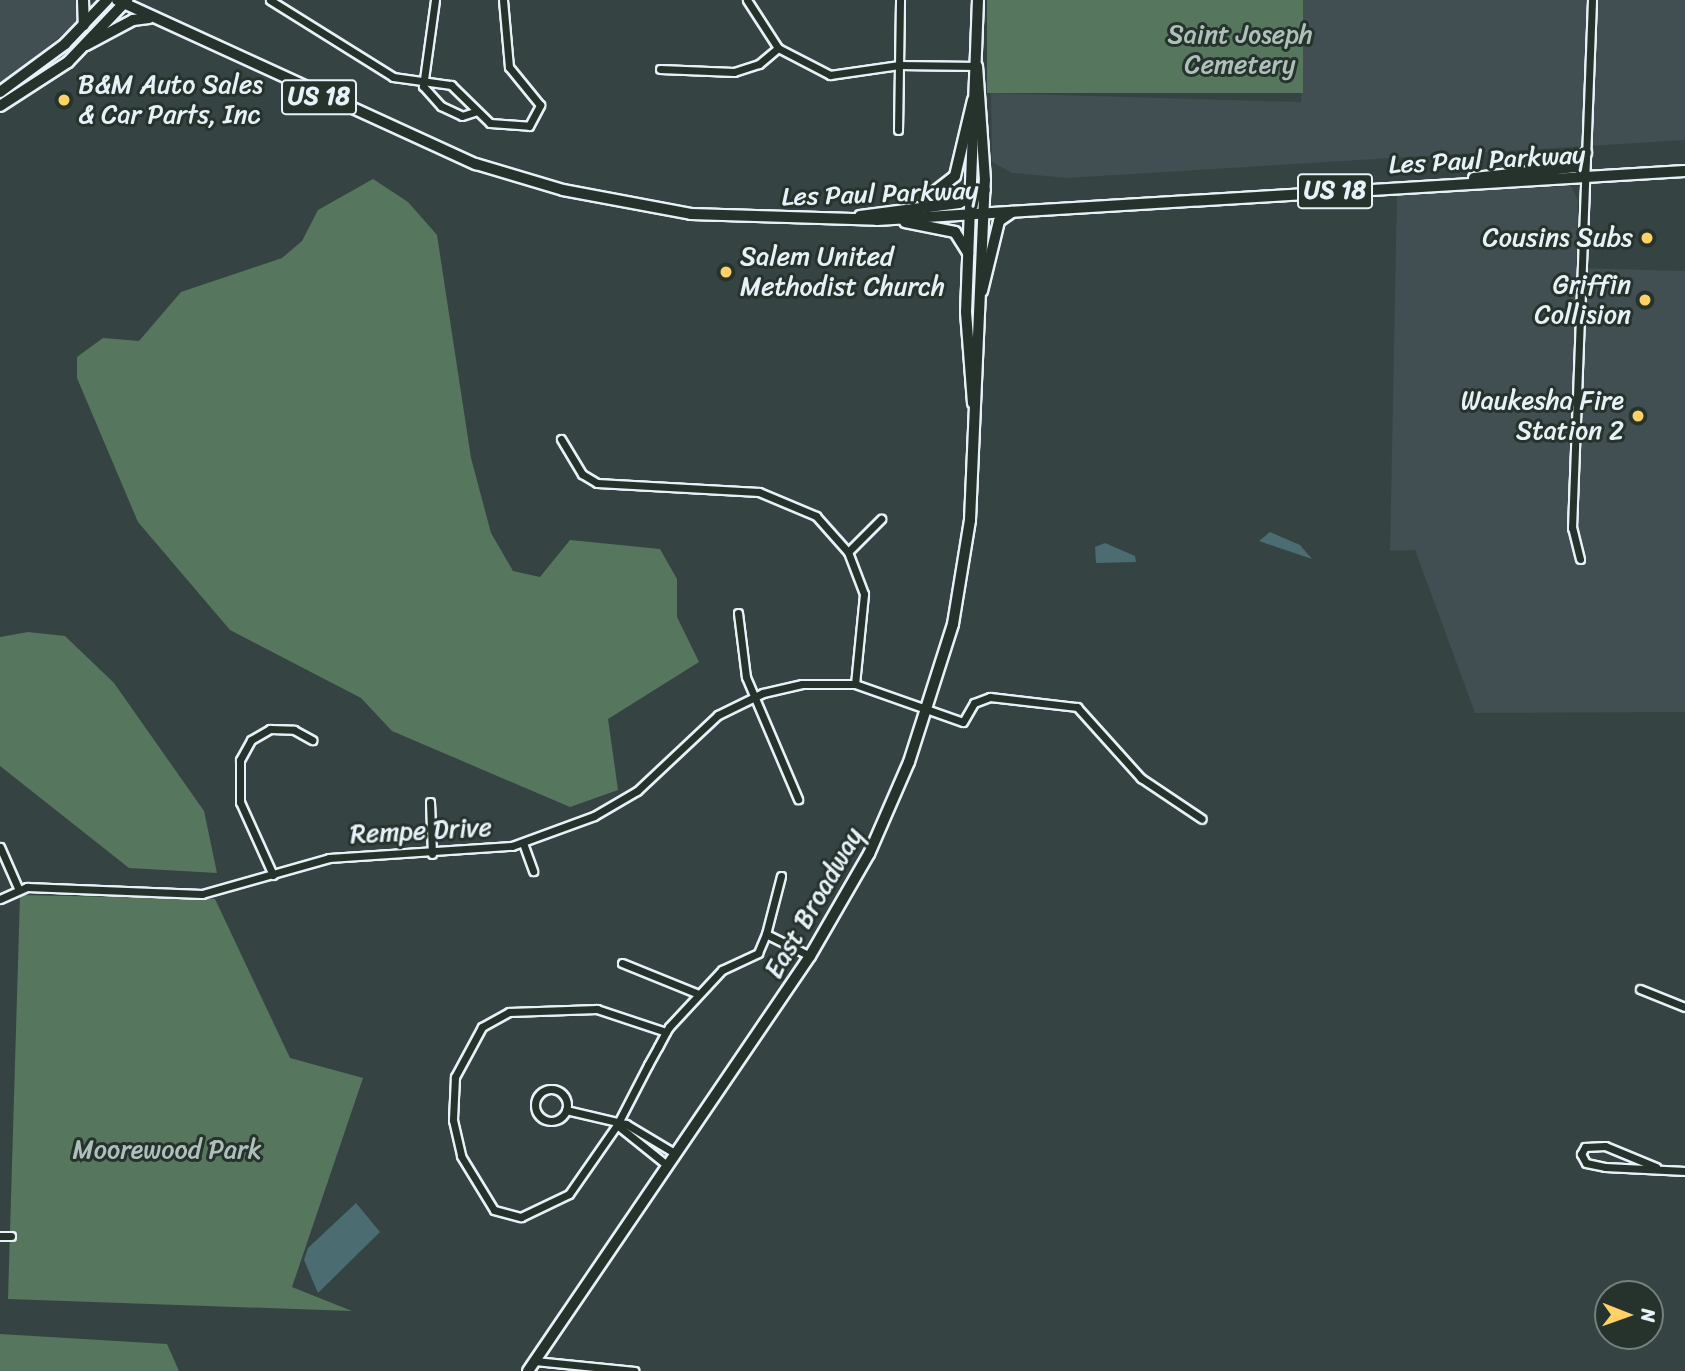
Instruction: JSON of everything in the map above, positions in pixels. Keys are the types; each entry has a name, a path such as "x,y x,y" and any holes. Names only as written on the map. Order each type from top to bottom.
{"main road":[{"path":"83,0 84,25"},
{"path":"0,92 84,25 107,0"},
{"name":"East Broadway","path":"974,403 967,345 978,0"},
{"path":"0,106 47,79 86,46 122,1"},
{"name":"Les Paul Parkway","path":"122,1 410,138 550,187 691,214 844,220 888,219 1685,171"},
{"path":"86,46 133,20 157,19"},
{"name":"East Broadway","path":"528,1371 810,956 876,841 928,706 964,570 982,291 985,190 984,97 977,66"},
{"path":"932,194 955,176 973,100"},
{"path":"1444,184 1496,172 1575,167 1586,153"},
{"path":"844,220 971,196 985,190"},
{"path":"982,291 999,221 1016,211"},
{"path":"888,219 955,232 968,253"}],"street":[{"path":"270,0 393,77 423,86 451,85 474,112 513,128 536,122 540,106 509,67 503,0"},
{"path":"435,0 423,86 441,106 462,116 474,112"},
{"path":"747,0 778,48 830,75 899,65 977,66"},
{"path":"898,130 900,0"},
{"path":"1580,559 1572,538 1592,0"},
{"path":"660,69 734,72 759,64 778,48"},
{"path":"561,439 582,474 597,483 776,496 816,516 848,552 866,609 855,684"},
{"path":"848,552 881,519"},
{"path":"738,612 741,658 754,696 798,799"},
{"name":"Rempe Drive","path":"18,888 187,895 342,856 432,854 523,843 582,822 637,791 718,715 754,696 802,684 855,684 928,706 963,722 974,703 990,697 1077,707 1141,778 1202,820"},
{"path":"272,875 240,802 240,760 265,730 287,728 312,740"},
{"path":"430,803 432,854"},
{"path":"523,843 533,871"},
{"path":"0,847 18,888 0,899"},
{"path":"780,876 766,934 810,956"},
{"name":"East Broadway","path":"666,1032 597,1009 509,1012 482,1027 454,1077 461,1156 487,1201 506,1217 530,1214 569,1194 617,1125 666,1032 696,993 730,964 758,953 766,934"},
{"path":"622,963 696,993"},
{"path":"1640,989 1685,1007"},
{"path":"566,1110 555,1121 544,1119 535,1100 543,1091 556,1090 566,1110 617,1125 668,1166"},
{"path":"617,1125 626,1124 676,1154"},
{"path":"1656,1167 1605,1146 1585,1147 1581,1154 1587,1163 1605,1167 1656,1167 1685,1171"},
{"path":"0,1236 11,1236"},
{"path":"535,1361 634,1371"}],"shaded area":[{"path":"0,0 79,0 82,19 0,85"},
{"path":"1303,0 1685,0 1685,140 1067,178 1012,173 992,162 991,93 1301,102"},
{"path":"1571,186 1578,201 1576,268 1685,271 1685,712 1475,713 1415,550 1390,551 1397,194"}],"green space":[{"name":"Saint Joseph Cemetery","path":"987,0 1303,0 1303,93 987,93"},
{"path":"373,179 408,202 437,235 471,458 491,533 513,571 540,577 570,540 660,549 677,579 677,617 699,662 608,719 618,790 570,807 392,731 361,698 230,630 138,522 77,378 77,357 103,338 139,341 181,292 282,258 302,241 318,210"},
{"path":"28,632 65,636 114,683 204,811 217,873 129,868 0,766 0,637"},
{"name":"Moorewood Park","path":"20,895 215,899 290,1058 363,1078 292,1287 352,1311 8,1299"},
{"path":"0,1334 167,1344 179,1371 0,1371"}],"water":[{"path":"1270,532 1300,545 1312,559 1259,541"},
{"path":"1105,543 1135,556 1136,562 1096,563 1095,547"},
{"path":"356,1203 380,1232 318,1293 304,1260 308,1248"}],"place":[{"name":"B&M Auto Sales & Car Parts, Inc","path":"64,100"},
{"name":"Cousins Subs","path":"1647,238"},
{"name":"Salem United Methodist Church","path":"726,272"},
{"name":"Griffin Collision","path":"1645,300"},
{"name":"Waukesha Fire Station 2","path":"1638,416"}]}
